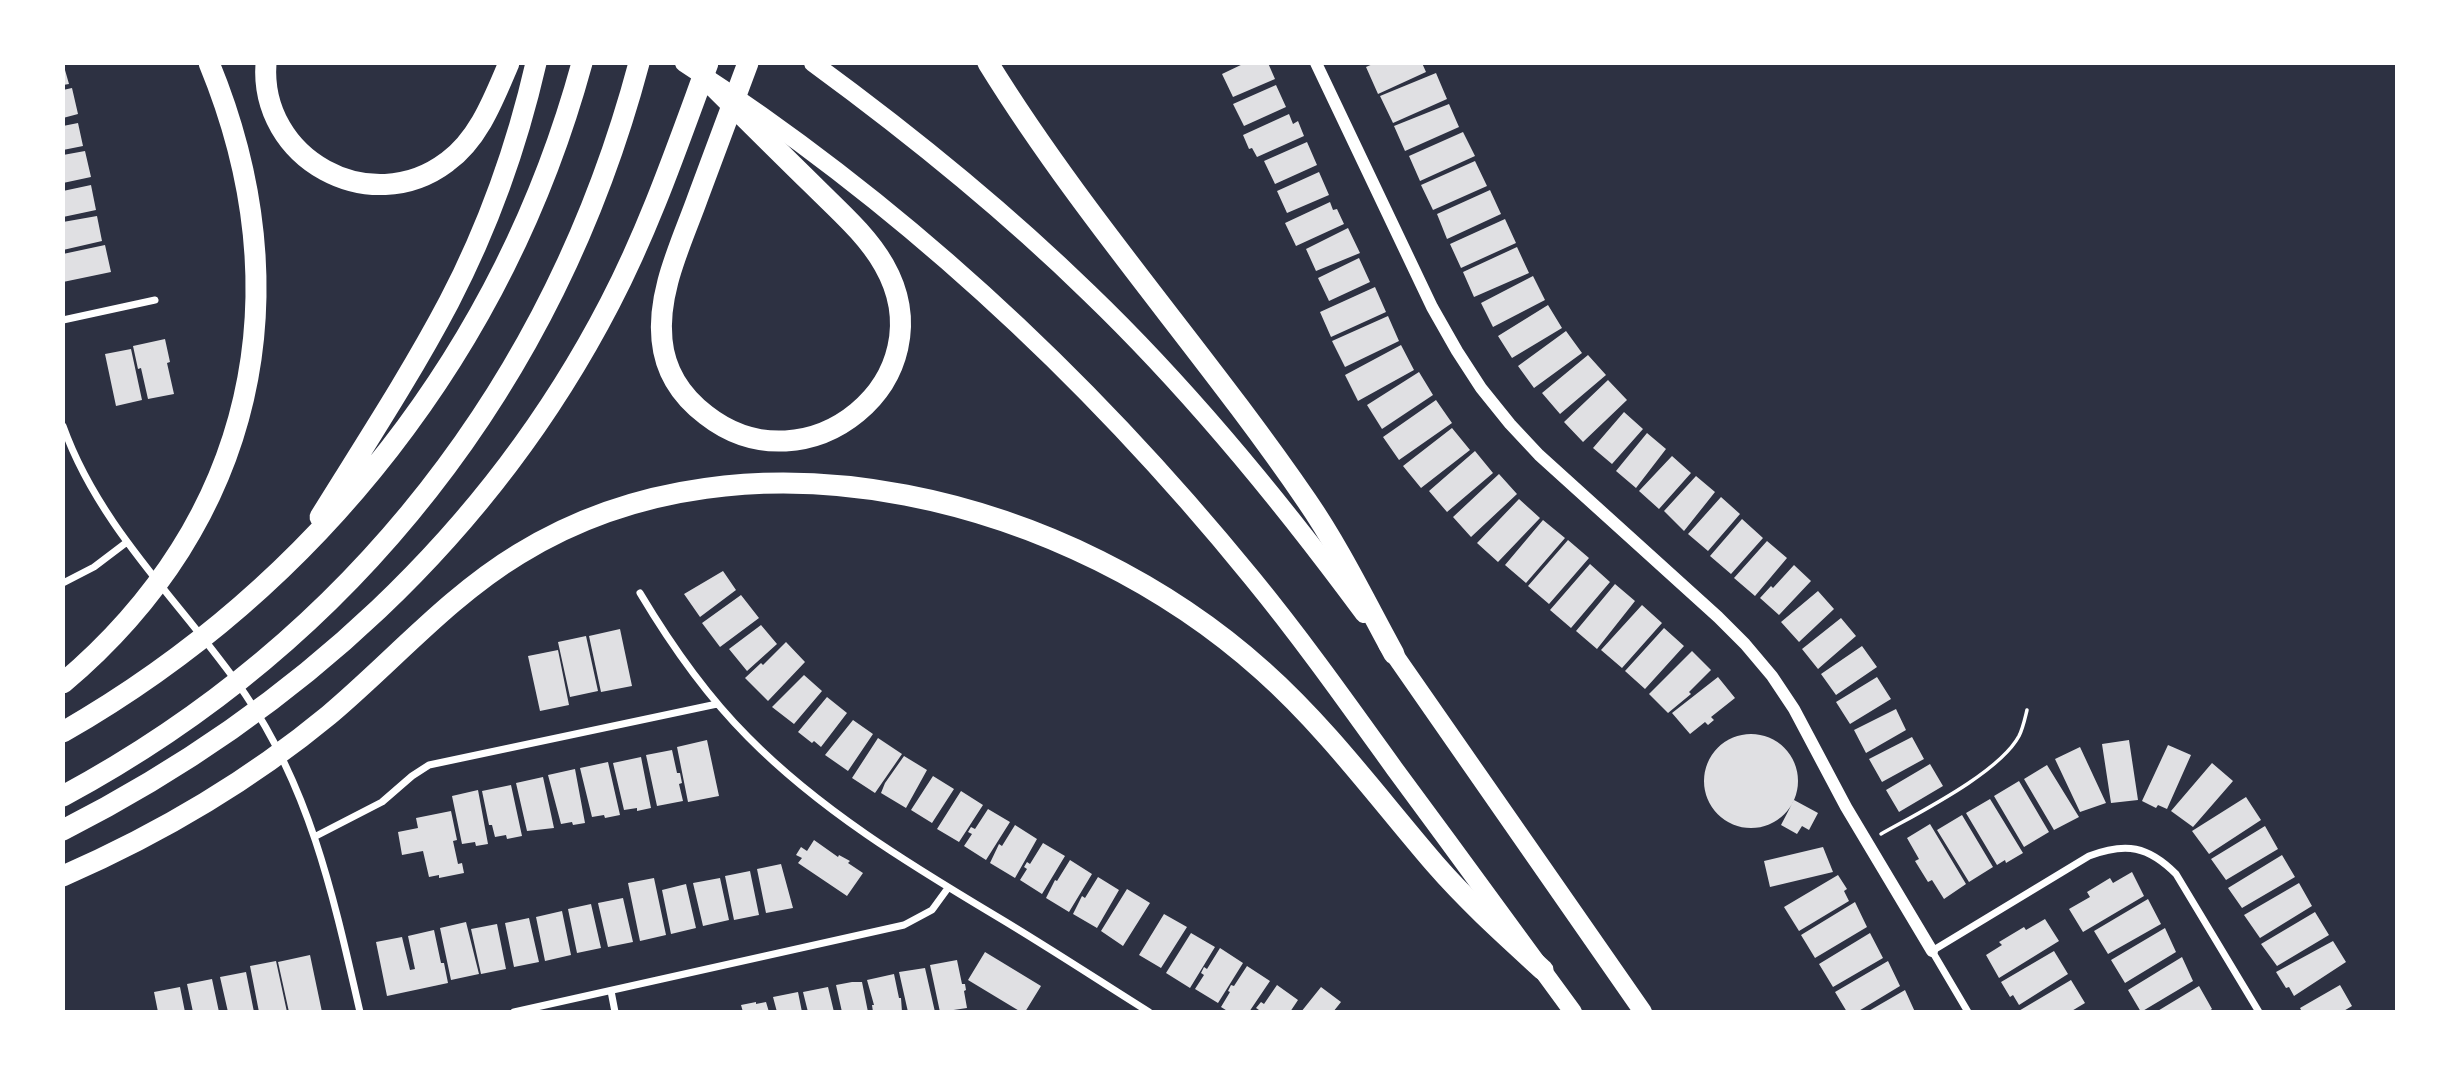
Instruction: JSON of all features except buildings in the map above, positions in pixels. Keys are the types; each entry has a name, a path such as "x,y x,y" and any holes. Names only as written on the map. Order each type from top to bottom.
{"highway":[{"path":"63,683 106,645 162,578 191,533 218,482 237,427 250,370 255,312 255,253 246,181 231,125 209,63"},
{"path":"266,63 266,83 272,106 281,129 291,142 327,172 359,183 378,185 414,179 446,163 460,152 481,122 509,63"},
{"path":"297,555 411,369 466,267 505,171 536,63"},
{"path":"63,732 154,675 209,634 258,592 345,504 389,451 442,377 505,267 562,129 582,63"},
{"path":"63,796 179,725 255,670 356,574 417,505 471,433 543,314 583,230 615,143 639,63"},
{"path":"63,830 194,755 265,706 325,659 395,596 458,528 515,456 567,381 611,300 636,248 698,67 767,130 857,229 877,253 895,289 900,318 898,348 894,363 877,394 866,407 838,427 806,439 771,441 738,434 713,421 690,402 673,378 664,352 662,312 671,275 748,63"},
{"path":"988,63 1055,166 1222,384 1309,504 1394,654"},
{"path":"63,876 152,835 216,797 293,744 357,691 459,598 498,567 562,530 628,505 701,489 770,484 860,489 952,506 1036,532 1137,580 1176,604 1266,673 1376,791 1451,883 1543,970"}],"main road":[{"path":"813,63 872,106 983,196 1057,262 1125,328 1253,470 1317,550 1394,654 1643,1012"},
{"path":"767,130 855,186 943,258 1022,330 1126,434 1276,608 1573,1012"}],"street":[{"path":"1316,63 1432,307 1481,388 1539,455 1745,644 1772,676 1794,709 1867,842 1968,1012"},
{"path":"63,320 155,300"},
{"path":"63,426 91,489 127,542 247,696 287,768 316,836 337,910 360,1012"},
{"path":"63,583 93,567 127,542"},
{"path":"640,593 670,642 717,704 764,753 817,799 948,888 1149,1012"},
{"path":"316,836 382,802 429,765 717,704"},
{"path":"1932,951 2089,856 2108,849 2128,847 2145,851 2162,860 2176,874 2259,1012"},
{"path":"514,1012 904,925 932,910 948,888"},
{"path":"611,992 615,1012"}],"path":[{"path":"1867,842 1981,775 2004,757 2019,736 2027,710"}]}
